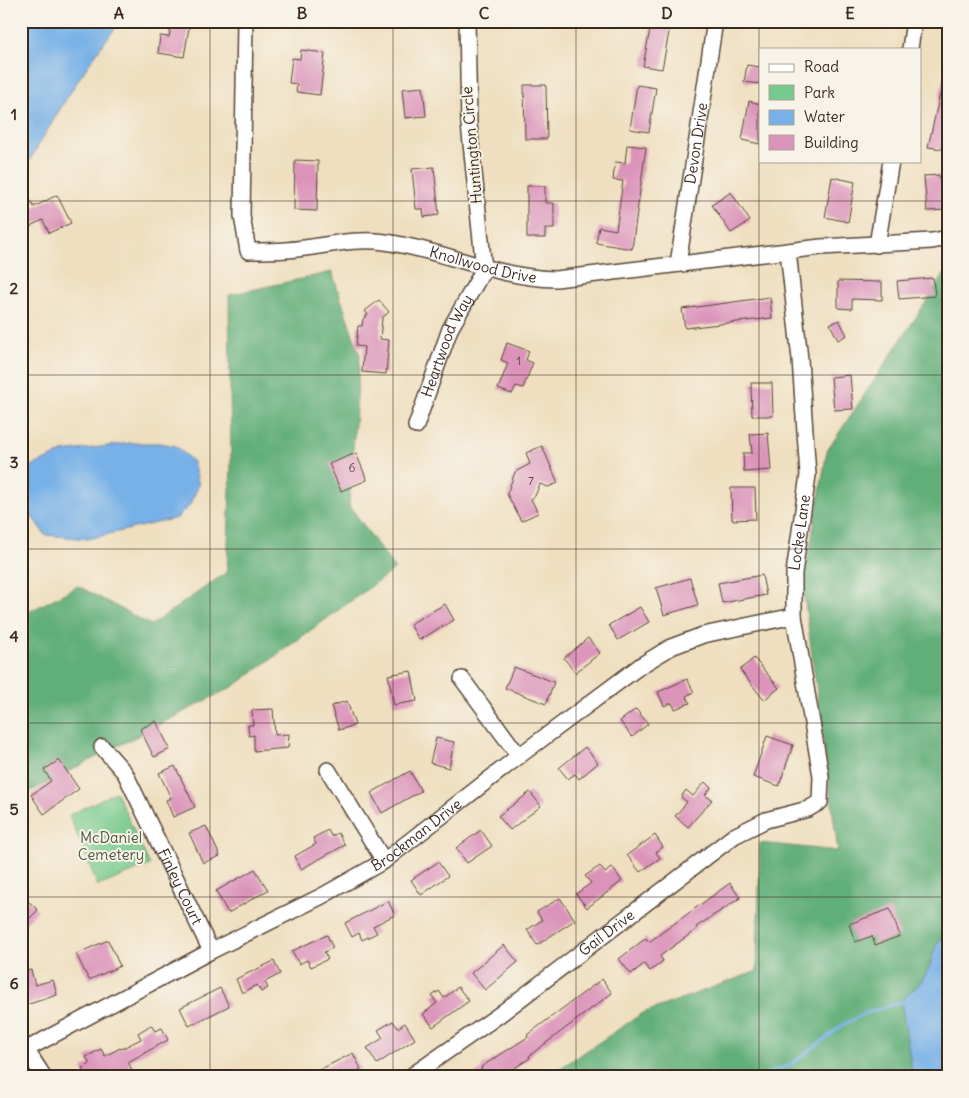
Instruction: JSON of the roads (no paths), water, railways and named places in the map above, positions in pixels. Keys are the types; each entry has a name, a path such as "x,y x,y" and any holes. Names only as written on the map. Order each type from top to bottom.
{"street":[{"name":"Knollwood Drive","path":"245,21 242,216 248,251 286,250 349,242 382,242 435,253 484,269 528,278 556,279 788,251 948,238"},
{"name":"Huntington Circle","path":"467,21 469,124 484,269"},
{"name":"Devon Drive","path":"678,264 715,21"},
{"path":"910,48 914,21"},
{"path":"877,245 891,162"},
{"name":"Locke Lane","path":"788,251 802,378 808,476 794,573 794,616 822,781 820,802 812,808"},
{"name":"Heartwood Way","path":"416,426 450,329 484,269"},
{"name":"Brockman Drive","path":"24,1046 322,896 384,861 519,756 640,666 671,647 710,633 794,616"},
{"path":"462,679 519,756"},
{"name":"Finley Court","path":"102,747 126,773 212,951"},
{"path":"328,770 384,861"},
{"name":"Gail Drive","path":"410,1077 499,1016 734,836 766,820 812,808"},
{"path":"24,1046 44,1077"}],"water":[{"path":"28,21 121,21 80,77 21,175 21,29"},
{"path":"130,443 160,443 176,446 193,462 199,485 189,506 177,518 88,539 45,535 21,501 21,471 63,452"},
{"path":"948,933 948,1077 913,1077 901,1001 924,978 936,946"}],"waterway":[{"path":"21,530 31,517"},
{"path":"759,1077 792,1064 844,1024 864,1014 903,1001"}],"park label":[{"name":"McDaniel Cemetery","path":"111,846"}]}
